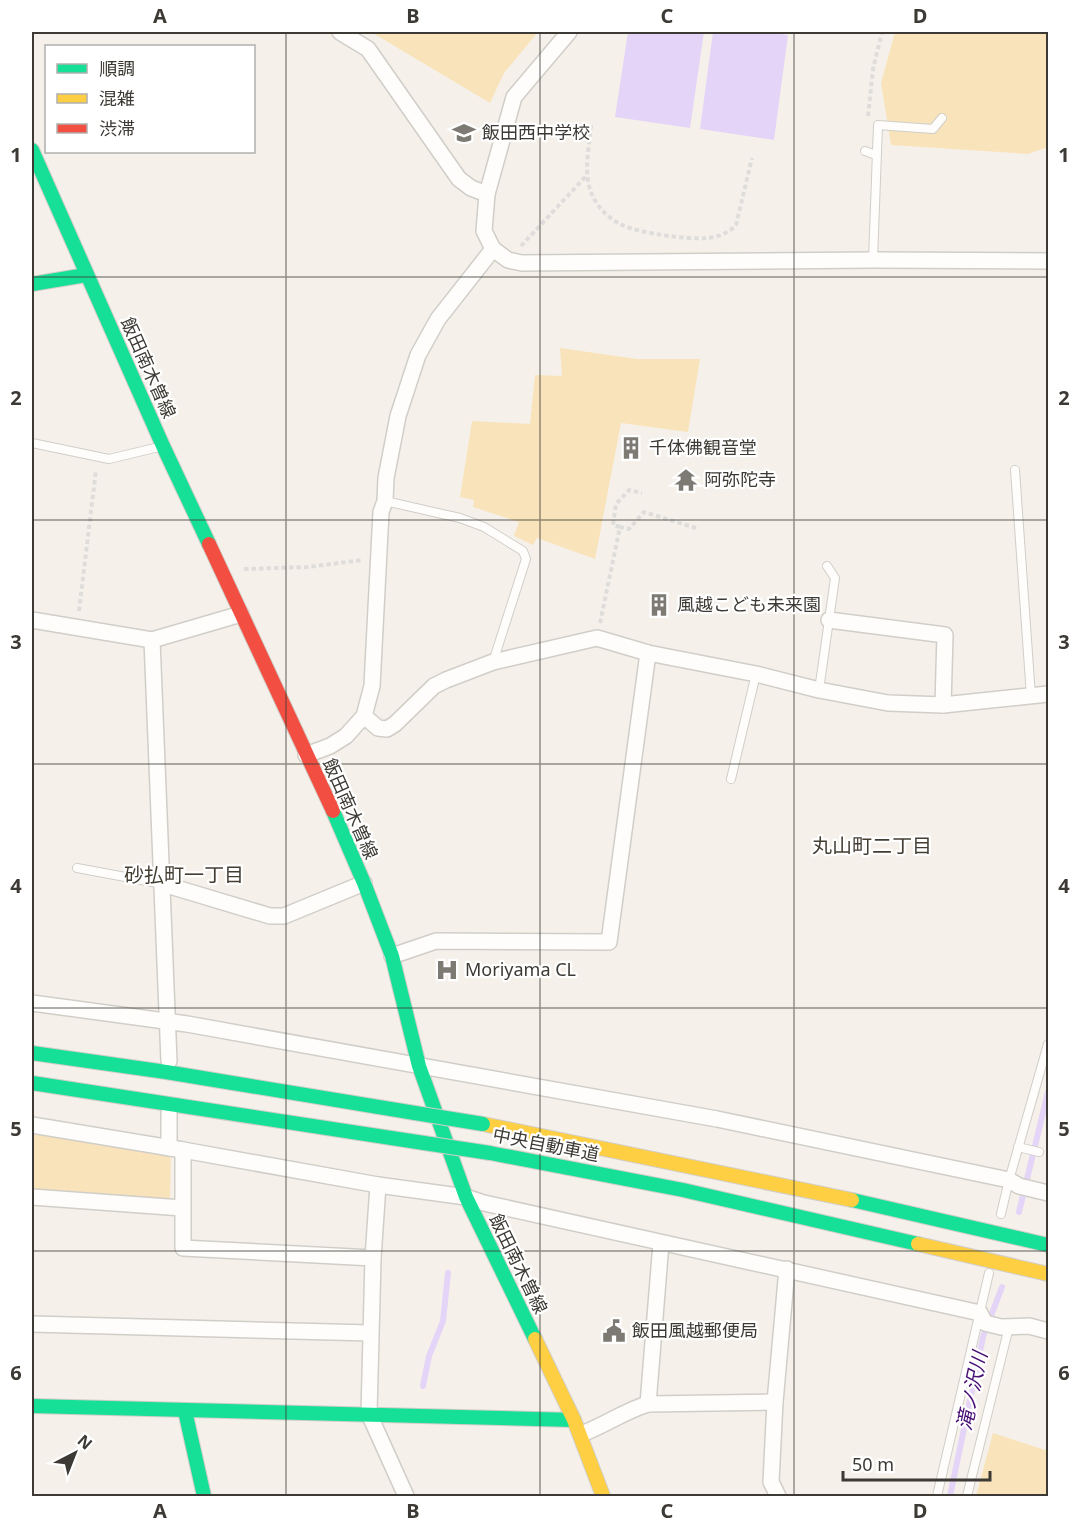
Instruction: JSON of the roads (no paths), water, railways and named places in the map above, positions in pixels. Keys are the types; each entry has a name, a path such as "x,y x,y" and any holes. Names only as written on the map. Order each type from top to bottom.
{"main road":[{"name":"飯田南木曽線","path":"32,150 163,446 364,883 392,956 419,1066 466,1197 578,1427 603,1497"},
{"path":"32,284 86,275"},
{"name":"中央自動車道","path":"32,1053 166,1072 524,1131 802,1188 1048,1245"},
{"name":"中央自動車道","path":"32,1083 490,1153 683,1190 1048,1274"},
{"path":"32,1406 369,1414 578,1427"},
{"path":"185,1411 204,1497"}],"street":[{"path":"340,32 368,49 459,179 471,188 487,194"},
{"path":"569,32 514,97 487,194 484,231 493,249 508,260 533,263 1048,261"},
{"path":"306,755 330,746 345,736 364,716 372,686 381,512 385,501 386,478 398,416 418,355 438,319 493,249"},
{"path":"32,620 152,640 241,614"},
{"path":"829,620 945,635 943,705"},
{"path":"364,716 378,728 387,729 434,686 492,662 597,638 648,653 888,703 943,705 1048,694"},
{"path":"152,640 169,1061"},
{"path":"392,956 436,941 609,942 648,653"},
{"path":"163,884 270,916 284,916 364,883"},
{"path":"32,1003 168,1022 717,1119 1027,1187"},
{"path":"169,1113 176,1149 182,1208 183,1248 373,1258"},
{"path":"32,1125 378,1185 466,1197 661,1243 787,1269 994,1322 1029,1326 1048,1331"},
{"path":"378,1185 370,1334 369,1414 406,1497"},
{"path":"32,1197 182,1208"},
{"path":"648,1404 661,1243"},
{"path":"778,1497 771,1482 775,1402 787,1269"},
{"path":"32,1324 370,1334"},
{"path":"578,1427 595,1429 630,1409 648,1404 775,1402"}],"lane":[{"path":"873,260 878,125 933,129 942,118"},
{"path":"865,151 876,155"},
{"path":"32,443 109,459 163,446"},
{"path":"1015,470 1031,697"},
{"path":"385,501 460,518 484,527 523,551 526,559 492,662"},
{"path":"819,690 836,578 827,566"},
{"path":"731,779 756,674"},
{"path":"77,868 163,884"},
{"path":"1001,1214 1027,1187 1022,1148 1048,1044"},
{"path":"1022,1148 1039,1152"},
{"path":"967,1497 994,1322 989,1273"},
{"path":"937,1497 994,1322"}],"waterway":[{"name":"滝ノ沢川","path":"1019,1212 1048,1092"},
{"path":"423,1386 429,1356 443,1321 448,1273"},
{"name":"滝ノ沢川","path":"950,1496 983,1337 1002,1287"}],"place":[{"name":"飯田西中学校","path":"464,133"},
{"name":"千体佛観音堂","path":"631,448"},
{"name":"阿弥陀寺","path":"686,480"},
{"name":"風越こども未来園","path":"659,605"},
{"name":"Moriyama CL","path":"447,970"},
{"name":"飯田風越郵便局","path":"614,1331"}],"district":[{"name":"丸山町二丁目","path":"872,846"},
{"name":"砂払町一丁目","path":"184,875"}]}
